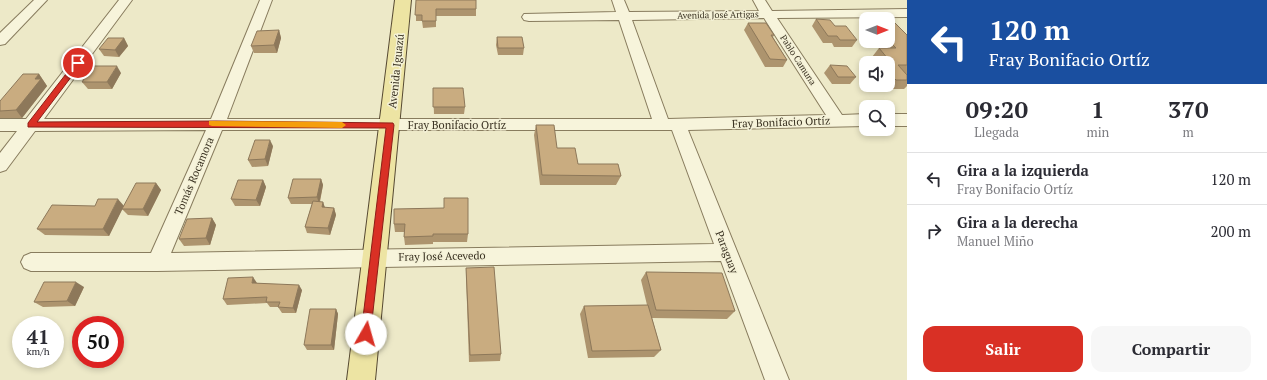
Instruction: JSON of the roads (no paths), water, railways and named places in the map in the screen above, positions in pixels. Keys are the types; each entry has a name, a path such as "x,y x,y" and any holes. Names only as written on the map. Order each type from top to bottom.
{"main road":[{"name":"Avenida Iguazú","path":"361,380 403,0"}],"street":[{"path":"0,41 41,0"},
{"path":"0,165 126,0"},
{"name":"Tomás Rocamora","path":"157,262 266,0"},
{"name":"Paraguay","path":"618,0 670,124 727,252 777,380"},
{"name":"Pablo Camuna","path":"759,0 837,120"},
{"path":"900,0 907,7"},
{"name":"Avenida José Artigas","path":"529,17 907,13"},
{"path":"0,21 20,21"},
{"name":"Fray Bonifacio Ortíz","path":"0,125 216,123 390,125 670,124 859,120"},
{"path":"895,120 907,120"},
{"name":"Fray José Acevedo","path":"31,262 157,262 727,252"}]}
